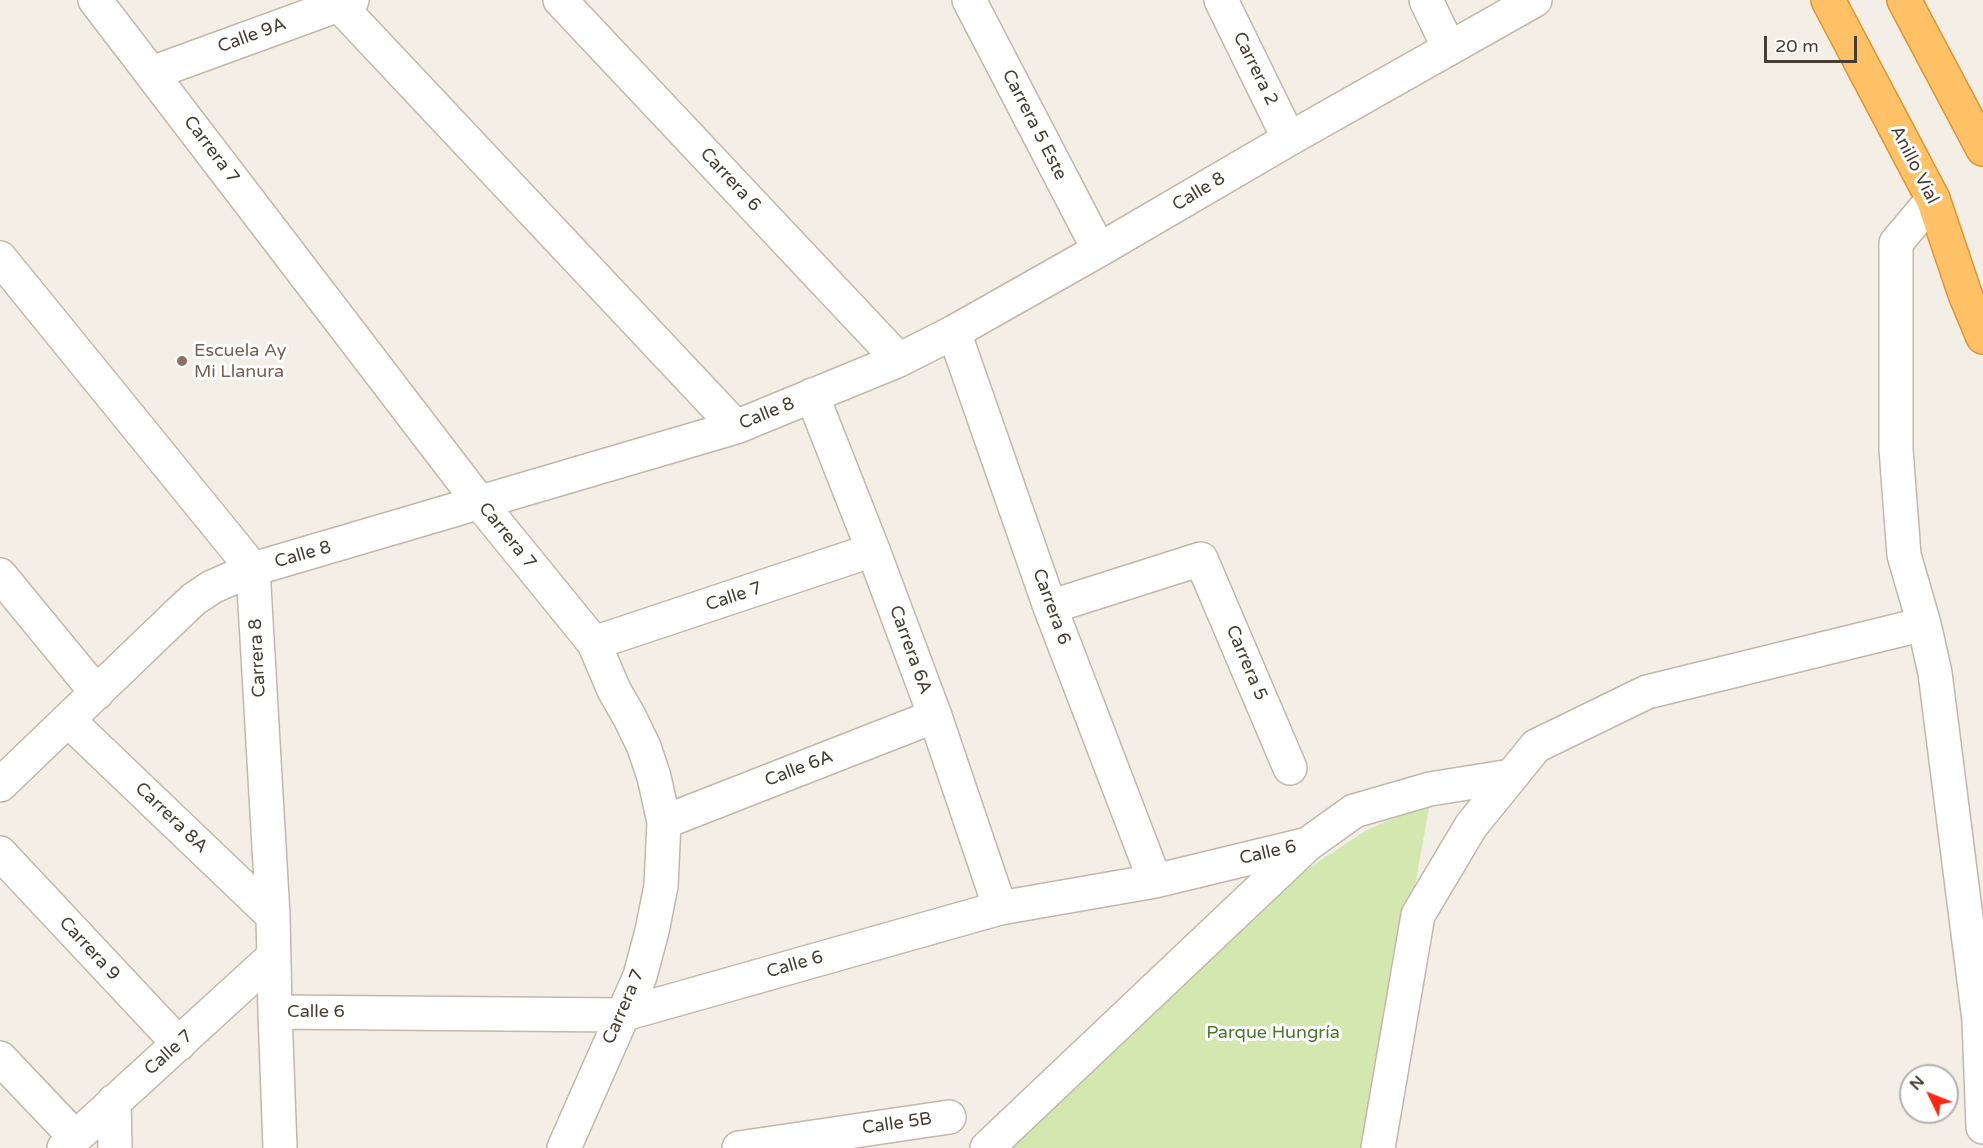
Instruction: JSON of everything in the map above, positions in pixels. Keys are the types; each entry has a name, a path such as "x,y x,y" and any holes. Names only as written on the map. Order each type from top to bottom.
{"highway":[{"name":"Anillo Vial","path":"1828,0 1933,198 1965,294 1983,338"},
{"path":"1904,0 1983,149"}],"street":[{"name":"Carrera 6","path":"560,0 899,360"},
{"name":"Carrera 5 Este","path":"969,0 1099,250"},
{"name":"Carrera 2","path":"1221,0 1288,139"},
{"path":"1426,0 1449,48"},
{"name":"Calle 8","path":"0,785 195,599 212,586 253,569 735,427 899,360 954,332 1099,250 1288,139 1535,0"},
{"path":"346,2 735,427"},
{"name":"Calle 9A","path":"152,73 346,2"},
{"name":"Carrera 7","path":"104,3 152,73 480,503 594,643 614,690 644,747 654,777 664,822 661,886 640,976 564,1148"},
{"path":"1933,198 1896,243 1896,449 1904,555 1924,624 1935,673 1978,1009 1983,1127"},
{"path":"0,258 253,569"},
{"name":"Carrera 6","path":"954,332 1050,607 1155,881"},
{"name":"Carrera 6A","path":"812,395 935,716 1000,908"},
{"name":"Calle 7","path":"594,643 873,550"},
{"name":"Carrera 5","path":"1050,607 1201,559 1290,768"},
{"name":"Carrera 8","path":"253,569 273,916 274,1012 280,1148"},
{"path":"0,575 96,693"},
{"path":"1378,1148 1418,915 1471,826 1536,746 1647,692 1924,624"},
{"name":"Calle 6A","path":"664,822 935,716"},
{"name":"Carrera 8A","path":"68,720 273,916"},
{"path":"987,1148 1308,844 1354,811 1430,789 1511,776"},
{"name":"Calle 6","path":"274,1012 621,1015 1000,908 1155,881 1308,844"},
{"name":"Carrera 9","path":"0,853 179,1044"},
{"name":"Calle 7","path":"70,1143 273,957"},
{"path":"0,1058 70,1143"},
{"path":"114,1101 115,1148"},
{"name":"Calle 5B","path":"739,1148 949,1117"}],"green space":[{"name":"Parque Hungría","path":"1430,802 1368,1148 987,1148 1224,924 1365,831"}],"place":[{"name":"Escuela Ay Mi Llanura","path":"182,361"}]}
